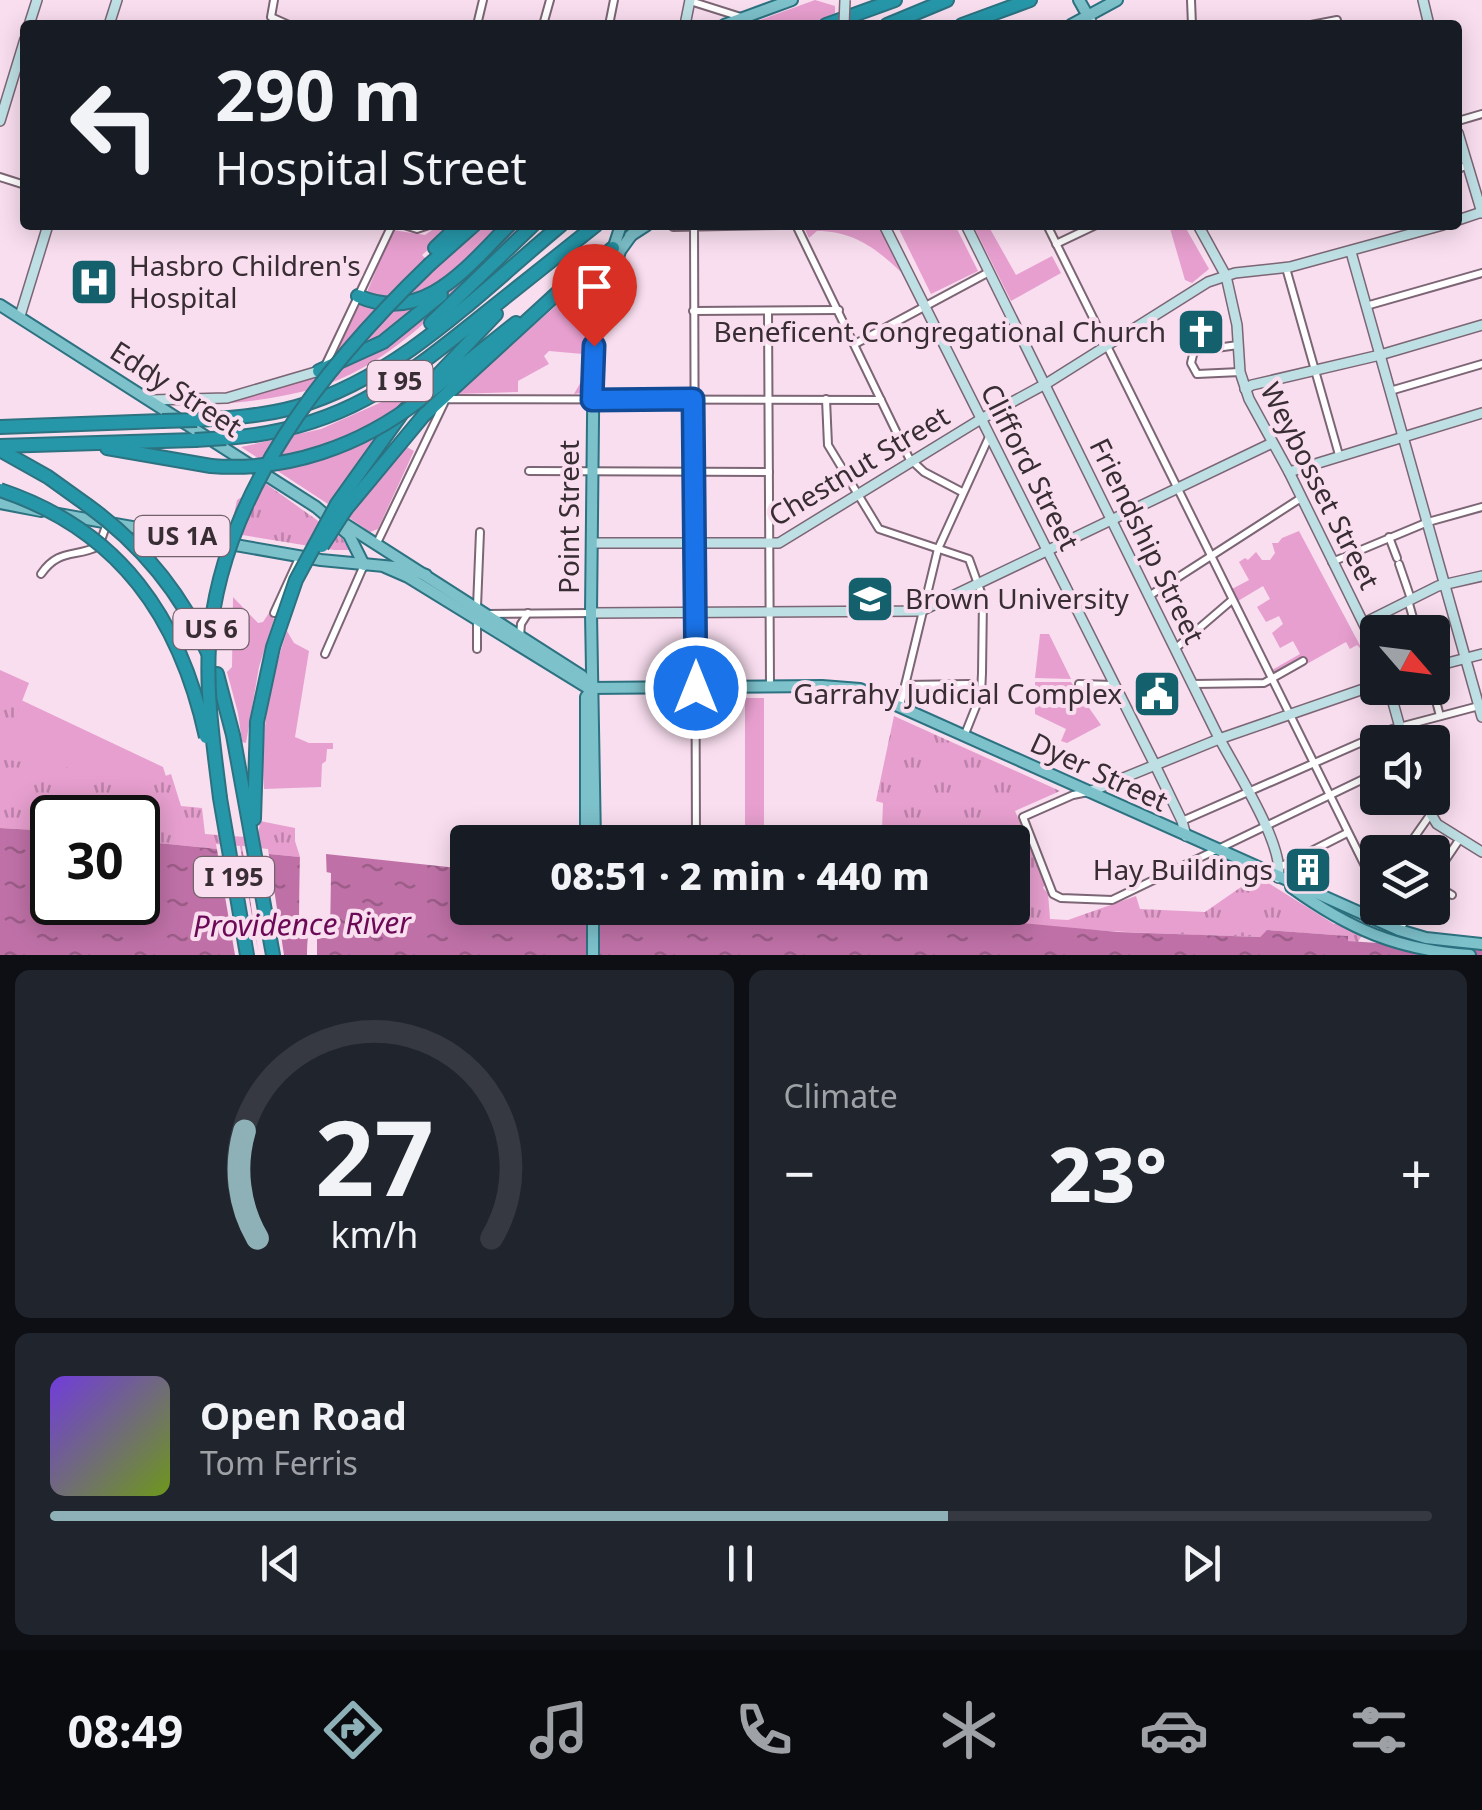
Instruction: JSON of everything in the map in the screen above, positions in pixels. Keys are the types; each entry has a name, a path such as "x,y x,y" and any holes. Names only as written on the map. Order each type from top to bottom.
{"highway":[{"path":"840,20 895,0"},
{"path":"899,20 947,0"},
{"path":"976,20 1031,0"},
{"path":"990,20 1031,0"},
{"path":"427,261 455,230"},
{"path":"427,261 467,230"},
{"path":"319,371 366,352 400,331 504,230"},
{"path":"377,372 529,230"},
{"name":"I 95","path":"0,426 246,417 298,406 377,372 555,230"},
{"name":"I 95","path":"0,448 226,438 297,427 378,394 420,366 590,230"},
{"path":"80,444 211,466 248,467 283,463 349,442 403,413 481,357 612,248"},
{"name":"US 6","path":"220,798 208,668 214,606 226,558 278,447 319,386 427,261"},
{"name":"US 6","path":"255,852 248,794 258,710 272,647 296,580 379,443 425,386 544,266"},
{"path":"358,296 383,304 416,302 439,291 462,271"},
{"path":"570,283 584,276 596,279 600,291"},
{"path":"342,507 481,357"},
{"path":"0,448 48,477 126,535 166,580 192,619 216,674 248,794"},
{"path":"0,460 87,505"},
{"path":"0,490 46,509 87,534 148,595 189,671 220,798"},
{"name":"I 195","path":"220,798 247,955"},
{"name":"I 195","path":"255,852 272,955"}],"main road":[{"path":"739,20 769,3 792,0"},
{"path":"1086,12 1117,0"},
{"name":"Point Street","path":"595,825 591,613 594,346 600,291 619,230"},
{"path":"612,248 638,230"},
{"name":"Point Street","path":"594,346 620,251 633,233"},
{"name":"Eddy Street","path":"0,305 326,514 378,543 582,685 592,689 852,688 900,706"},
{"name":"US 1A","path":"0,503 300,556 410,569 426,575"},
{"name":"Eddy Street","path":"326,514 349,535 364,565"},
{"name":"Eddy Street","path":"386,567 521,637 584,678 592,689"},
{"name":"Point Street","path":"586,825 586,698 592,689"},
{"name":"Dyer Street","path":"900,706 1186,837 1279,872 1360,912"},
{"name":"Dyer Street","path":"1279,872 1382,944 1470,955"},
{"path":"594,925 594,955"},
{"name":"Dyer Street","path":"1388,925 1426,938 1482,944"},
{"path":"1382,944 1399,930"}],"street":[{"path":"690,0 744,18"},
{"path":"0,121 20,55"},
{"path":"1462,167 1482,213"},
{"path":"20,316 46,230"},
{"path":"151,400 227,398 319,371 390,230"},
{"path":"694,230 696,825"},
{"path":"799,230 881,400 886,418 911,462 962,492"},
{"name":"Clifford Street","path":"887,230 1182,820 1186,837"},
{"name":"Friendship Street","path":"968,230 1248,791 1279,872"},
{"path":"1049,230 1360,857"},
{"path":"1056,244 1085,230"},
{"name":"Weybosset Street","path":"1201,230 1226,276 1245,389 1360,616"},
{"name":"Chestnut Street","path":"592,543 779,544 1191,292 1226,276 1286,268 1426,230"},
{"path":"1350,252 1480,712 1440,716 1407,725"},
{"path":"1286,268 1339,456"},
{"path":"854,344 989,272"},
{"path":"1366,306 1482,273"},
{"path":"694,311 839,310"},
{"path":"768,312 770,687"},
{"path":"1245,389 1482,325"},
{"path":"1238,344 1194,351 1191,364 1198,374 1240,372"},
{"path":"1390,390 1482,364"},
{"path":"826,399 828,445 879,530 969,559 983,598 981,694 965,734"},
{"path":"378,543 446,400 881,400"},
{"path":"1289,472 1482,413"},
{"path":"900,706 938,549 989,437"},
{"path":"480,615 922,612 1272,444"},
{"path":"529,472 769,472"},
{"path":"1149,596 1301,498"},
{"path":"1332,563 1428,522 1482,507"},
{"path":"41,574 62,555 99,546 108,523"},
{"path":"477,648 480,532"},
{"path":"1388,537 1414,615"},
{"path":"274,613 300,556"},
{"path":"325,654 364,565"},
{"path":"1380,615 1446,585 1482,576"},
{"path":"1176,648 1232,600"},
{"path":"521,637 521,624 528,613"},
{"path":"1450,663 1482,654"},
{"path":"1193,684 1256,684 1304,661"},
{"path":"906,685 969,684"},
{"path":"1079,684 1114,685"},
{"path":"1360,690 1220,739 1022,817 1051,890 1061,898 1112,900 1360,780"},
{"path":"1437,705 1440,716"},
{"path":"1182,820 1360,743"},
{"path":"1416,835 1430,815 1459,840 1482,852"},
{"path":"1279,872 1347,833"},
{"path":"1450,854 1459,840"},
{"path":"1399,930 1402,925"}],"green space":[{"path":"815,0 835,6 835,13 819,20 760,20"},
{"path":"393,230 425,235 432,230 450,230 422,255 434,267 476,230 497,230 459,269 425,292 407,298 387,298 367,292"},
{"path":"511,230 522,230 422,325 376,360 335,381 302,391 217,404 327,373 416,322"},
{"path":"805,230 880,230 901,272 882,255 842,234 817,231 809,238"},
{"path":"899,230 958,230 978,271 931,294"},
{"path":"976,230 991,230 1016,275 1052,256 1061,273 1011,301"},
{"path":"1170,230 1187,230 1209,269 1192,283 1185,280"},
{"path":"582,283 590,283 595,293 586,345 587,392 574,394 582,380 583,354 549,351 544,356 549,364 518,381 518,392 455,394"},
{"path":"360,304 421,305 397,329 345,358 338,347"},
{"path":"430,371 328,504 241,447 321,429 384,401"},
{"path":"405,446 414,451 378,529 370,532 348,517"},
{"path":"265,483 342,538 350,550 230,533 237,500"},
{"path":"1299,531 1360,648 1357,645 1350,649 1346,642 1278,680 1272,670 1300,654 1293,641 1280,648 1272,633 1283,624 1279,616 1266,622 1257,607 1270,599 1263,586 1238,601 1232,589 1249,580 1239,562 1256,552 1262,560 1270,560 1275,553 1272,543"},
{"path":"233,597 258,623 269,613 274,619 259,667 246,743 242,742 227,672 232,667"},
{"path":"287,631 294,643 309,651 295,737 309,743 333,743 333,749 327,749 322,764 321,787 264,789 267,709"},
{"path":"1040,634 1049,634 1071,679 1035,678"},
{"path":"0,670 29,683 0,758"},
{"path":"1035,682 1071,682 1101,725 1067,743 1061,741 1066,729 1035,714"},
{"path":"745,698 764,698 764,825 745,825"},
{"path":"19,699 163,767 174,802 160,801 160,795 106,795 0,784 0,719"},
{"path":"894,716 1060,791 1015,811 1022,825 882,825 883,803 876,801"},
{"path":"0,759 156,779 171,774 181,806 202,808 205,834 258,838 260,821 295,828 300,857 160,843 160,795 30,795 30,830 0,828"},
{"path":"1030,847 1048,893 1050,919 1068,920 1136,896 1140,909 1205,912 1257,876 1334,924 1362,935 1358,942 1348,941 1347,936 1268,930 1260,937 1030,925"}],"water":[{"path":"0,828 30,830 30,925 160,925 160,843 300,857 299,935 308,935 307,955 0,955"},
{"path":"326,854 450,867 450,925 1030,924 1118,932 1260,937 1267,930 1348,936 1348,941 1482,950 1482,955 317,955 317,938 329,938"}],"pier":[{"path":"216,844 240,846 258,951 242,846 268,849 284,955 235,955"},
{"path":"300,852 305,857 304,930 313,936 325,933 326,878 321,874 321,854 326,854 326,872 331,873 330,938 317,938 317,955 307,955 308,936 299,935"}],"place":[{"name":"Hasbro Children's Hospital","path":"94,282"},
{"name":"Beneficent Congregational Church","path":"1201,332"},
{"name":"Brown University","path":"870,599"},
{"name":"Garrahy Judicial Complex","path":"1157,694"},
{"name":"Hay Buildings","path":"1308,870"}],"route":[{"path":"594,346 592,400 693,399 696,688"}],"water label":[{"name":"Providence River","path":"302,925"}]}
